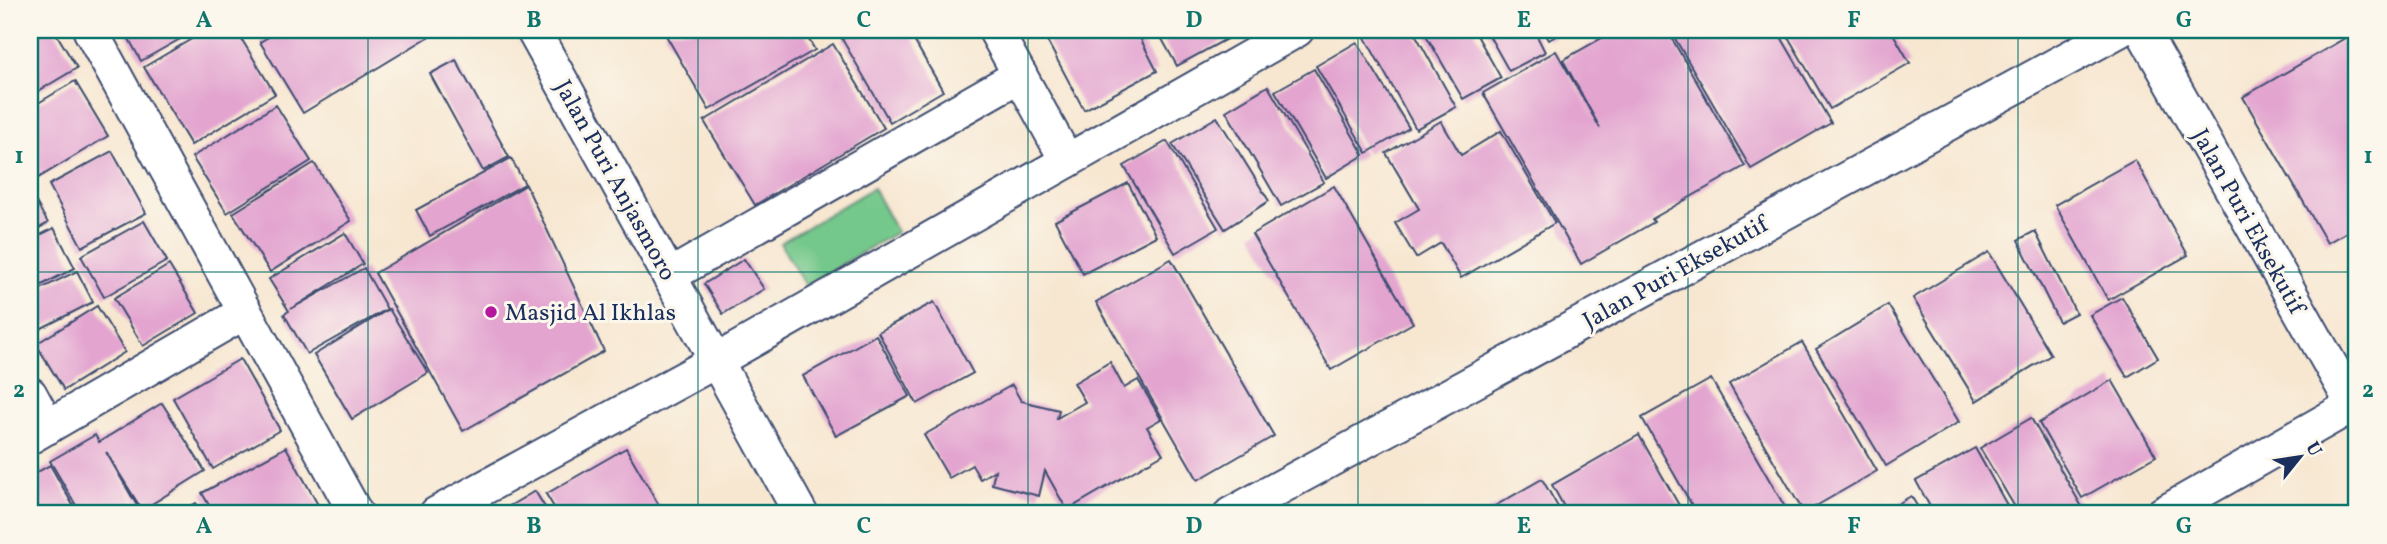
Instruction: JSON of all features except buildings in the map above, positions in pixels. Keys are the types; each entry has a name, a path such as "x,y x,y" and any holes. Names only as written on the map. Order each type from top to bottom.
{"street":[{"path":"90,30 356,514"},
{"name":"Jalan Puri Anjasmoro","path":"533,30 801,514"},
{"path":"995,30 1067,161"},
{"name":"Jalan Puri Eksekutif","path":"1231,514 2120,30"},
{"name":"Jalan Puri Eksekutif","path":"2142,30 2355,408"},
{"path":"436,514 716,361 1067,161 1286,32"},
{"path":"669,276 1020,75"},
{"path":"30,394 39,432 245,312"},
{"path":"2162,514 2355,408"}],"green space":[{"path":"873,188 897,232 805,286 780,243"}],"place":[{"name":"Masjid Al Ikhlas","path":"491,312"}]}
